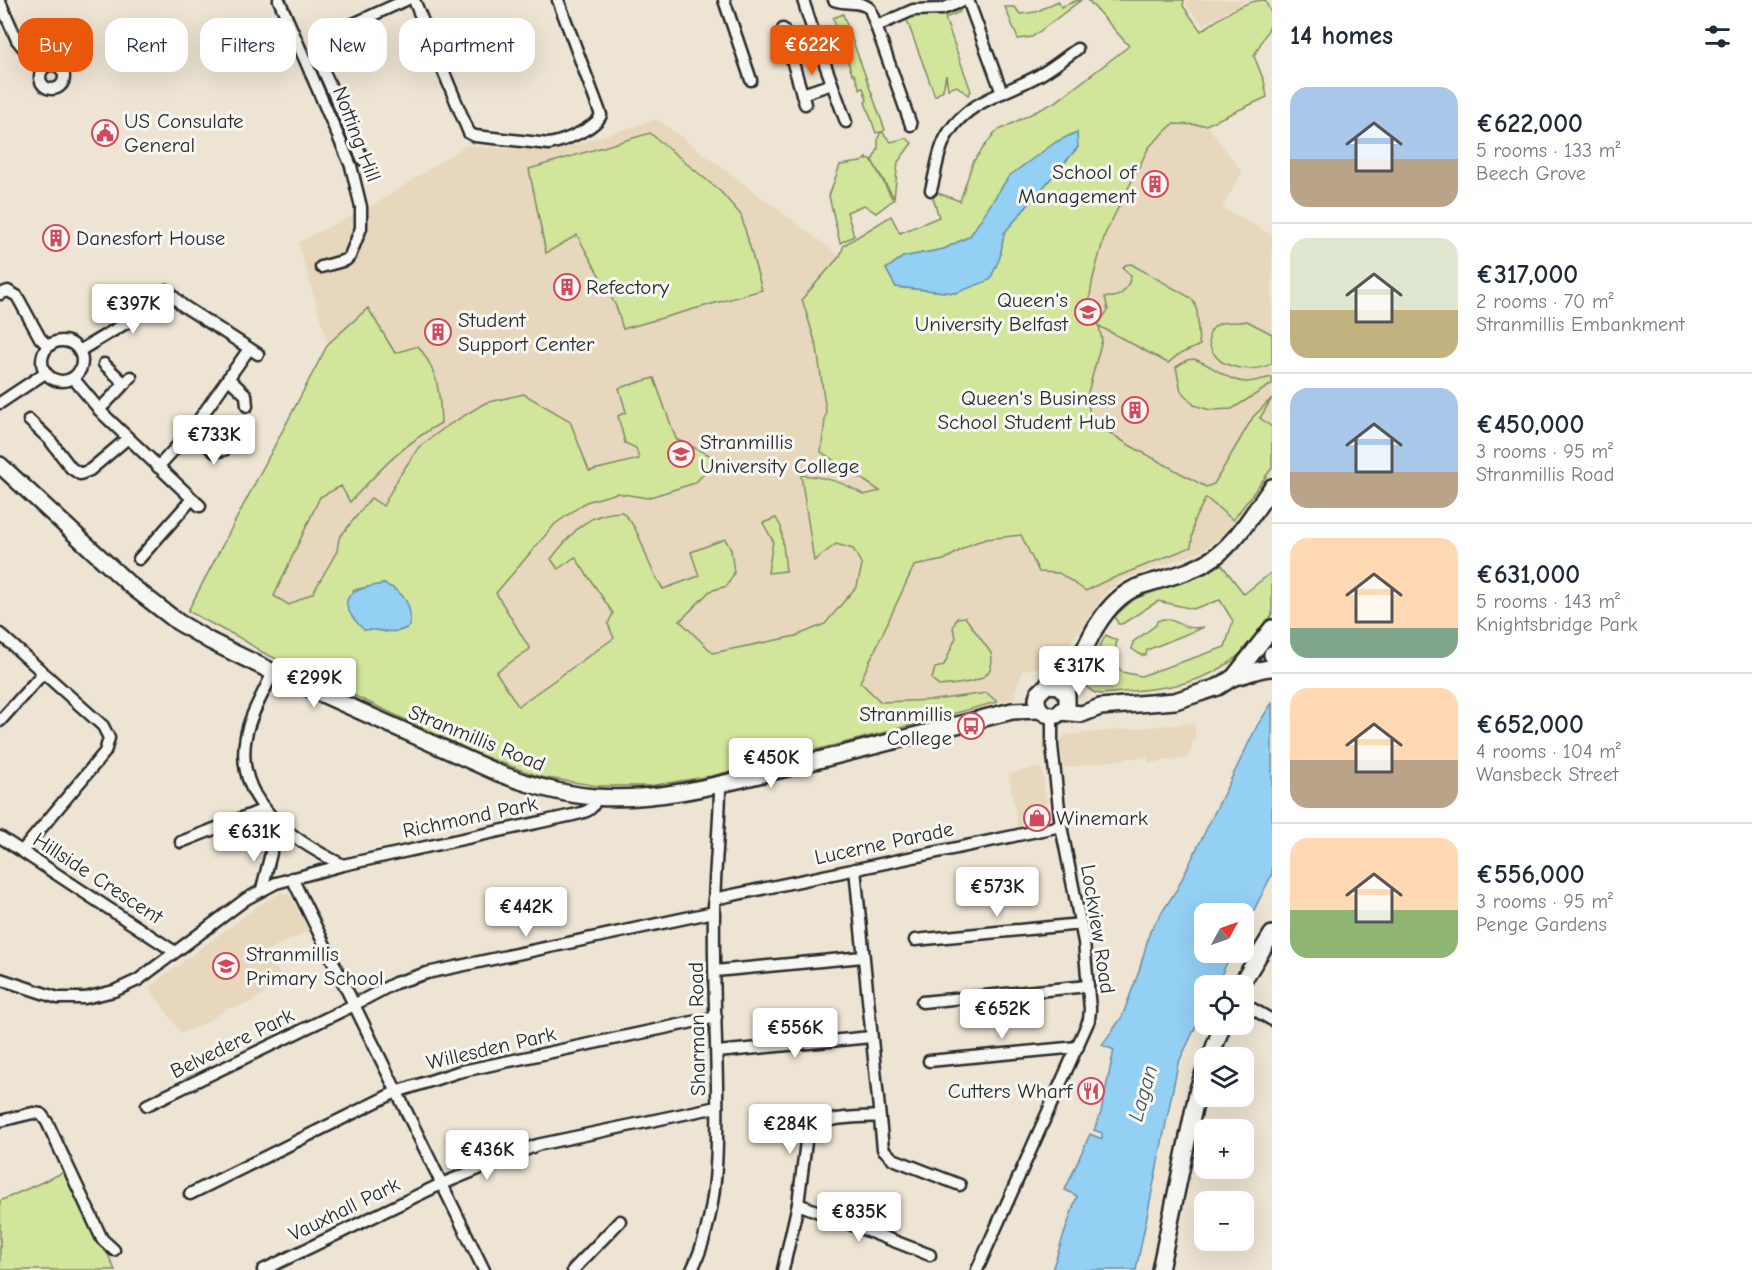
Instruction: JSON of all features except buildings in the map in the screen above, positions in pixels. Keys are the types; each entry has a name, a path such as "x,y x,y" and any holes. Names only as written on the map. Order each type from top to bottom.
{"street":[{"name":"Notting Hill","path":"279,0 351,166 362,207 361,228 350,256 346,260 321,267"},
{"path":"363,160 321,65 319,51 325,38 331,34 406,0"},
{"path":"414,0 469,133 475,136 549,144 557,143 595,125 601,116 600,108 558,0"},
{"path":"723,0 751,80"},
{"path":"803,0 816,47 822,56 846,122"},
{"path":"834,0 867,5 878,26 911,124"},
{"path":"878,26 913,10 942,9 967,0 1002,93"},
{"path":"0,2 18,41"},
{"path":"783,29 804,99 832,84"},
{"path":"931,190 942,144 949,132 974,106 1043,73 1077,49"},
{"path":"0,294 8,291 16,296 40,338 48,346"},
{"path":"79,351 126,322 167,291 182,305 254,352 228,378 190,431 158,467"},
{"path":"63,341 73,344 79,351 80,369 73,378 67,381 55,380 45,373 41,362 48,346 63,341"},
{"path":"99,410 128,380 104,364"},
{"path":"0,403 45,373"},
{"path":"73,378 99,410 196,503 139,559"},
{"path":"228,378 246,395 247,406"},
{"path":"29,420 49,439 71,468 80,474 90,470 128,438"},
{"path":"190,431 215,452 224,450 235,435"},
{"name":"Stranmillis Road","path":"0,465 101,559 154,604 210,641 273,672 498,773 526,784 562,792 596,797 648,796 720,785 1012,711 1047,709 1082,714 1100,708 1180,700 1218,687 1234,677"},
{"path":"1082,651 1067,695 1066,706 1047,709 1040,690 1049,685 1082,651 1119,598 1137,587 1212,559 1232,541 1272,487"},
{"path":"1234,677 1272,628"},
{"path":"0,634 102,726 109,738 105,752 22,851"},
{"path":"1234,677 1264,668 1272,668"},
{"path":"273,672 250,722 244,745 248,780 265,810 273,819 304,844 343,865"},
{"path":"0,721 44,673"},
{"path":"1049,685 1059,686 1067,695 1100,708"},
{"name":"Lockview Road","path":"977,1270 1089,1020 1088,986 1081,924 1061,826 1047,709"},
{"name":"Sharman Road","path":"692,1270 712,1212 715,1184 717,1052 714,899 720,785"},
{"name":"Richmond Park","path":"0,979 58,998 85,998 128,986 262,889 292,878 343,865 573,815 594,807 596,797"},
{"path":"181,842 265,810"},
{"path":"262,889 273,841 273,819"},
{"name":"Lucerne Parade","path":"714,899 1061,826"},
{"name":"Hillside Crescent","path":"0,837 175,952"},
{"path":"855,869 882,1142 887,1155 960,1185"},
{"path":"292,878 480,1269"},
{"name":"Belvedere Park","path":"147,1106 395,983 428,973 714,912"},
{"path":"915,940 1081,924"},
{"path":"1247,975 1272,934"},
{"path":"715,971 863,957"},
{"path":"922,1002 1088,986"},
{"path":"1254,1010 1272,1020"},
{"name":"Willesden Park","path":"189,1194 396,1092 458,1072 716,1017"},
{"path":"717,1052 871,1037"},
{"path":"929,1061 1078,1047"},
{"name":"Vauxhall Park","path":"263,1270 441,1184 537,1145 717,1107"},
{"path":"1160,1270 1194,1107"},
{"path":"0,1121 33,1113 41,1114 47,1122 102,1239 114,1250"},
{"path":"783,1270 798,1204 807,1134 824,1122 879,1116"},
{"path":"798,1204 930,1255"},
{"path":"573,1270 620,1221"}],"shaded area":[{"path":"1187,0 1247,0 1203,25 1186,5"},
{"name":"Stranmillis University College","path":"1144,41 1242,172 1222,208 1272,235 1272,473 1218,542 1215,540 1202,551 1124,579 1108,590 1057,661 1047,667 1023,670 1015,692 1016,696 1011,699 711,776 649,786 598,786 541,777 480,755 264,653 279,615 234,634 188,611 328,344 298,242 376,204 465,146 555,151 657,119 840,256 939,240"},
{"path":"1194,723 1196,740 1191,743 1192,749 1187,758 1149,763 1147,756 1064,768 1060,742 1065,735"},
{"path":"1041,767 1050,822 1018,829 1009,774"},
{"name":"Stranmillis Primary School","path":"281,893 290,895 308,931 265,951 284,981 247,1004 228,1008 205,1023 181,1033 149,987 265,901"}],"green space":[{"path":"1081,0 1032,37 1018,39 1005,7 1015,7 1020,14 1036,12 1058,1 1061,7"},
{"path":"1088,0 1184,0 1183,6 1201,31 1231,11 1256,1 1265,0 1272,15 1272,22 1254,56 1264,81 1267,97 1206,125 1173,124 1149,147 1105,234 1093,278 1088,307 1098,325 1108,310 1105,297 1119,295 1128,285 1131,276 1123,268 1131,264 1191,298 1196,309 1200,345 1178,355 1168,363 1099,326 1102,340 1087,396 1091,421 1129,445 1206,487 1214,484 1253,417 1272,398 1260,418 1272,427 1272,468 1233,520 1206,498 1194,520 1191,547 1086,591 1059,573 1039,572 1021,535 986,539 971,544 944,560 914,566 860,682 881,702 934,700 987,693 997,702 711,776 649,786 598,786 541,777 480,755 264,653 188,611 328,344 368,308 395,353 418,346 425,355 437,382 441,423 403,449 350,502 341,486 320,497 274,596 289,605 313,593 337,551 339,538 371,498 383,506 419,447 447,426 485,403 524,394 570,421 589,471 639,459 636,448 625,443 618,416 626,412 619,388 654,378 676,439 718,459 695,483 647,498 617,493 586,502 555,524 496,593 530,649 496,672 518,706 614,638 608,624 613,613 575,557 558,569 551,559 580,526 609,513 622,512 627,517 663,589 699,576 691,552 725,539 731,550 734,573 727,586 710,591 680,621 713,653 796,636 825,624 857,586 862,565 853,549 836,544 814,561 801,475 834,481 864,495 880,491 821,452 826,412 817,348 802,299 840,256 844,245 891,216 900,233 939,217 933,198 938,193 960,201 973,162 995,132 1057,101 1129,46","holes":["1078,147 1004,233 1000,257 956,293 896,287 886,269 903,257 944,249 970,236 985,215","384,584 386,632 374,629 353,590"]},
{"path":"959,8 960,12 945,18 971,91 968,95 957,86 948,89 946,75 943,90 935,96 906,18 921,14 943,14"},
{"path":"843,14 885,130 882,132 891,142 906,138 912,143 898,162 894,198 872,161 878,149 878,138 881,132 876,133 865,102 867,100 863,88 860,89 852,74 833,18"},
{"path":"650,133 721,192 741,215 762,290 623,329 616,306 577,235 546,253 529,169"},
{"path":"867,158 867,160 871,159 893,200 876,213 864,205 847,212 854,236 840,243 829,196 840,165 861,162"},
{"path":"1247,321 1272,334 1272,363 1267,366 1250,369 1232,366 1221,361 1212,351 1209,339 1213,328 1222,323"},
{"path":"1194,359 1234,380 1248,382 1272,377 1272,384 1232,409 1210,410 1194,405 1181,391 1176,367 1187,360"},
{"path":"776,518 781,527 786,571 768,573 773,541 763,523"},
{"path":"1216,564 1222,565 1244,594 1272,572 1271,616 1241,653 1206,676 1167,687 1103,694 1089,689 1083,676 1106,635 1117,641 1113,661 1122,672 1141,676 1225,647 1233,621 1220,600 1193,609 1158,601 1122,624 1118,624 1115,616 1134,599 1184,581"},
{"path":"965,617 991,653 992,663 989,671 983,677 967,683 939,686 932,679 935,668 945,663 956,637 953,628 957,618"},
{"path":"1163,619 1190,627 1204,627 1147,650 1146,655 1141,655 1132,649 1133,642 1156,625 1157,621"},
{"path":"69,1170 115,1270 0,1270 0,1201"}],"water":[{"path":"1077,132 1078,147 1004,233 1000,257 990,280 956,293 896,287 886,269 903,257 944,249 970,236 1009,176 1056,142"},
{"path":"384,584 397,591 406,600 410,612 410,626 393,632 364,630 349,610 348,597 361,589"},
{"name":"Lagan","path":"1272,703 1272,874 1254,910 1254,903 1194,903 1194,963 1227,963 1221,975 1194,975 1194,1030 1178,1064 1136,1270 1052,1270 1077,1196 1065,1190 1090,1134 1102,1139 1102,1133 1094,1130 1101,1112 1114,1050 1102,1045 1122,1017 1139,971 1150,931 1177,889 1258,724"}],"place":[{"name":"US Consulate General","path":"105,133"},
{"name":"School of Management","path":"1155,184"},
{"name":"Danesfort House","path":"56,238"},
{"name":"Refectory","path":"567,287"},
{"name":"Queen's University Belfast","path":"1088,312"},
{"name":"Student Support Center","path":"438,332"},
{"name":"Queen's Business School Student Hub","path":"1135,410"},
{"name":"Stranmillis University College","path":"681,454"},
{"name":"Stranmillis College","path":"971,726"},
{"name":"Winemark","path":"1037,818"},
{"name":"Stranmillis Primary School","path":"226,966"},
{"name":"Cutters Wharf","path":"1091,1091"}]}
